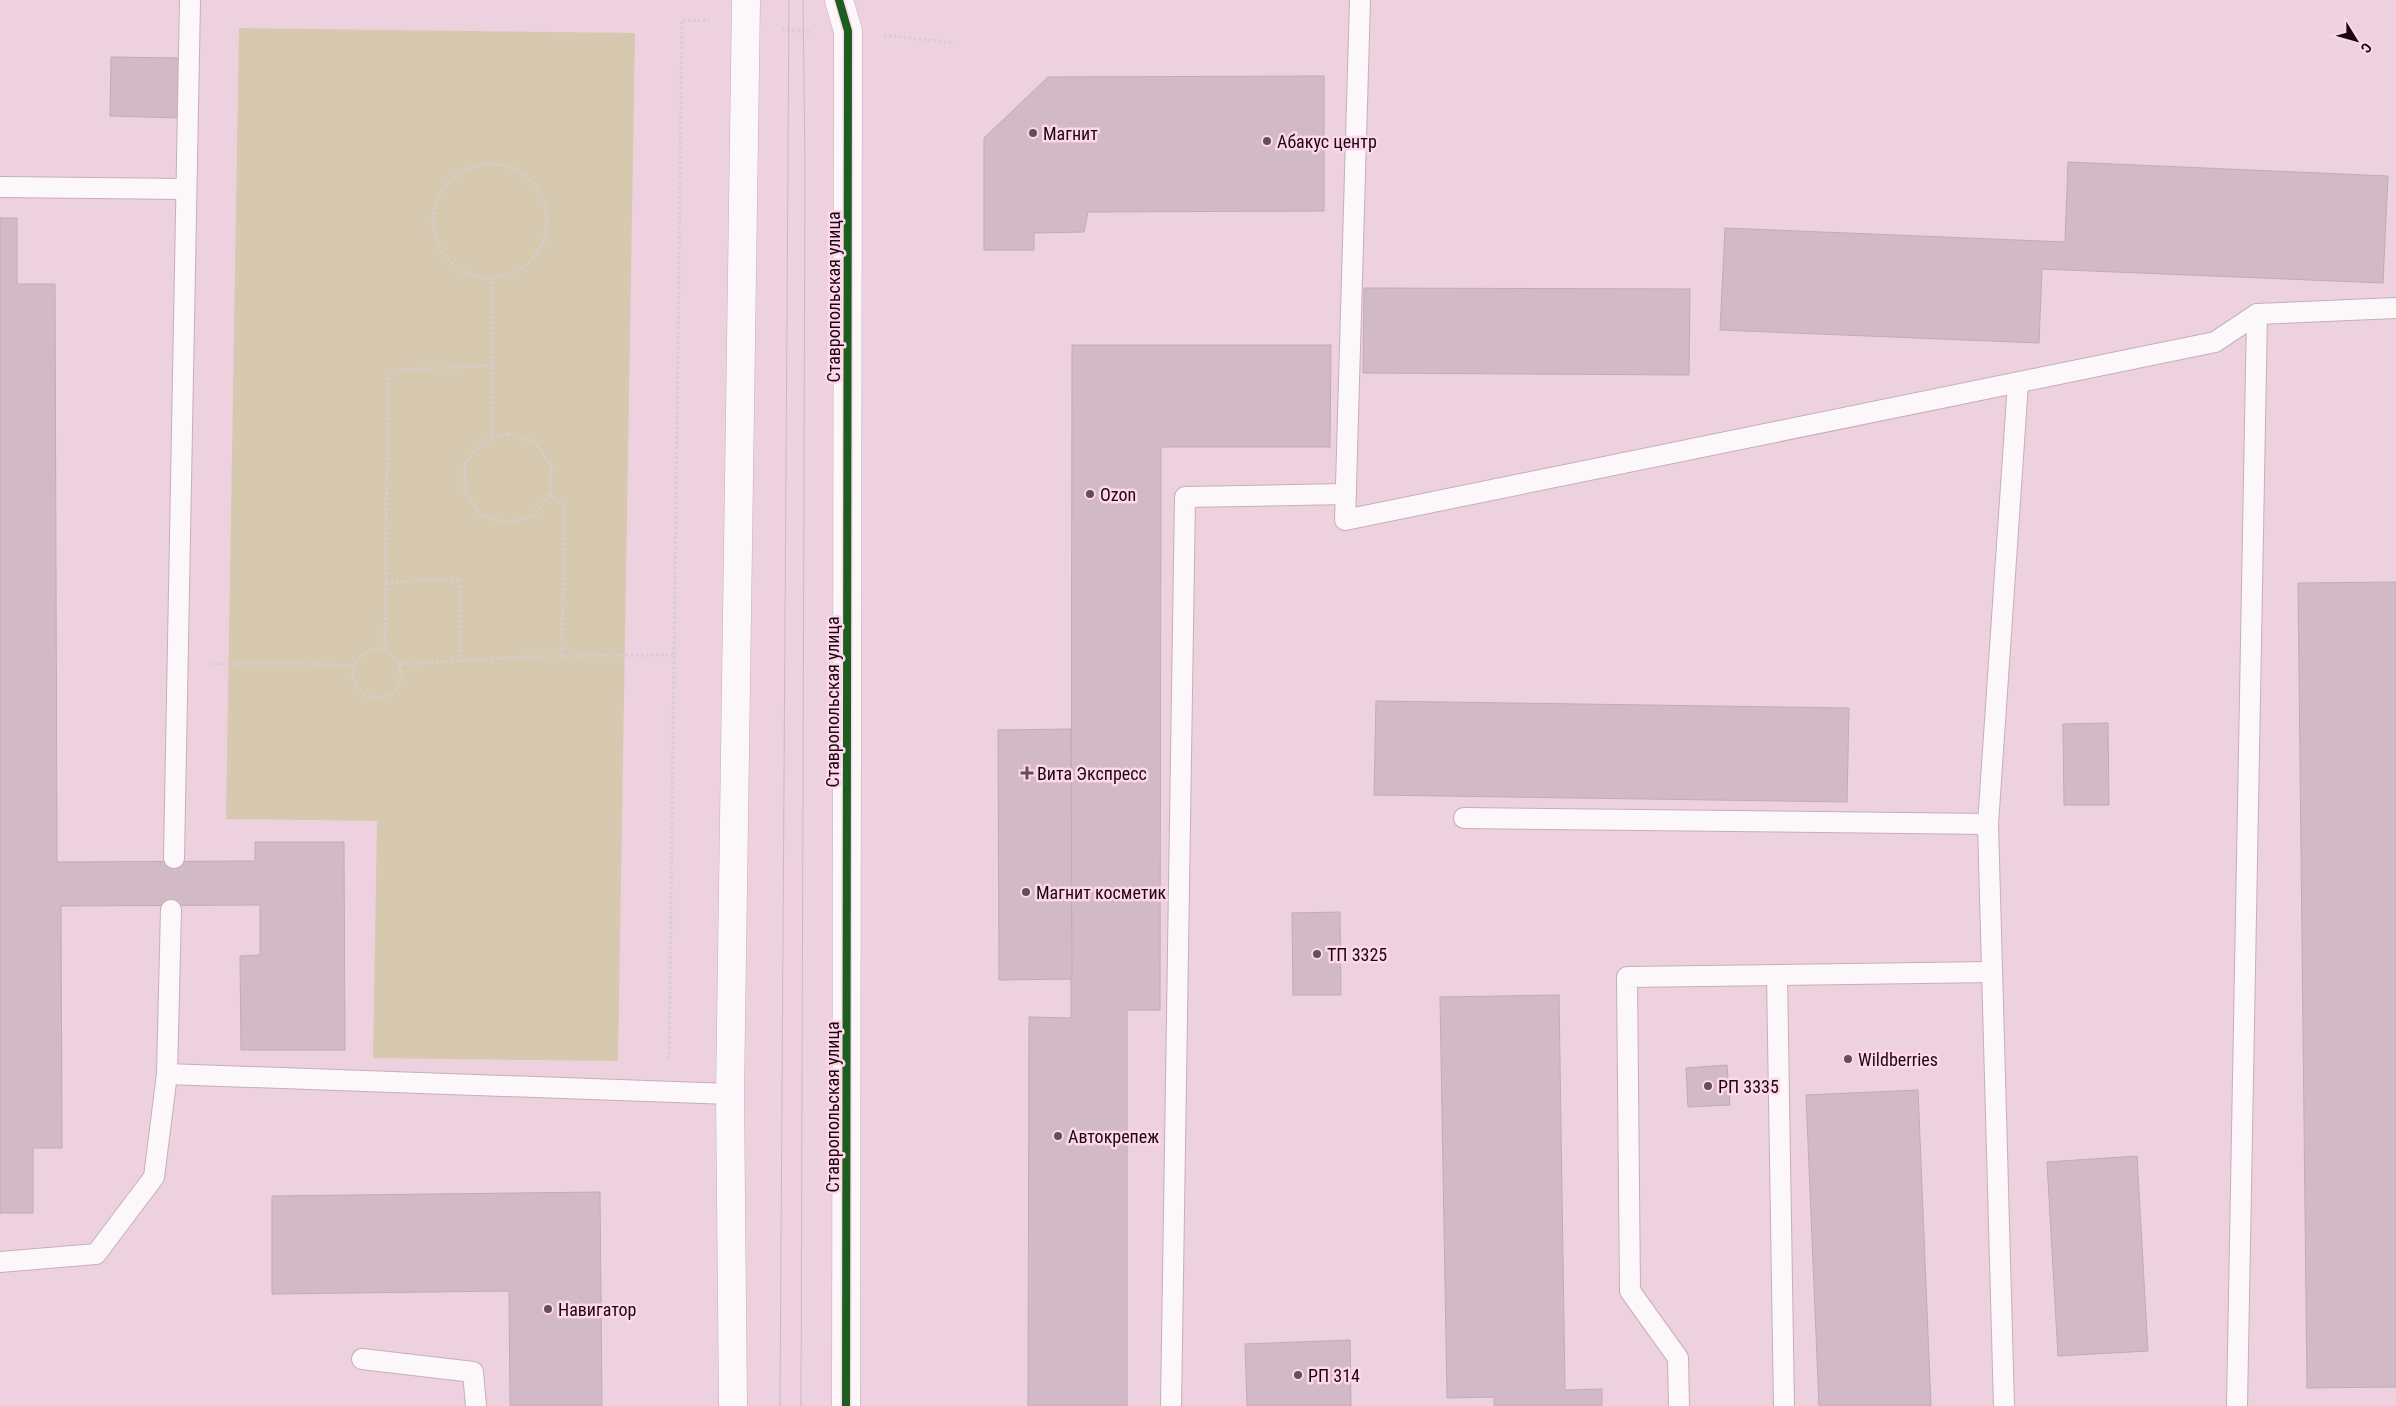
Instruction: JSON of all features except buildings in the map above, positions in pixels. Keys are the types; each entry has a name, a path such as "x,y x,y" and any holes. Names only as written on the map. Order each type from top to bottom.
{"street":[{"path":"732,1406 730,1094 746,0"},
{"name":"Ставропольская улица","path":"839,0 848,31 846,1406"}],"lane":[{"path":"174,858 190,0"},
{"path":"1360,0 1345,520 2215,342 2257,314 2396,308"},
{"path":"0,187 185,189"},
{"path":"2237,1406 2257,314"},
{"path":"2004,1406 1988,824 2018,383"},
{"path":"1171,1406 1186,497 1346,494"},
{"path":"1464,818 1988,824"},
{"path":"0,1262 96,1254 154,1177 167,1074 171,910"},
{"path":"1679,1406 1678,1358 1630,1291 1627,977 1992,972"},
{"path":"1777,975 1784,1406"},
{"path":"167,1074 730,1094"},
{"path":"362,1359 473,1372 476,1406"}],"path":[{"path":"479,163 505,165 528,176 544,197 548,222 541,247 524,268 501,278 492,278 474,277 452,265 436,244 432,218 438,193 456,174 479,163"},
{"path":"492,278 492,439"},
{"path":"385,650 388,371 492,365"},
{"path":"509,434 535,443 551,466 550,494 533,516 506,523 480,514 465,491 465,464 482,441 509,434"},
{"path":"550,494 564,507 562,655"},
{"path":"386,582 460,579 460,661"},
{"path":"372,649 385,650 396,656 401,664 401,681 394,692 382,698 370,698 359,691 353,679 354,666 360,655 372,649"},
{"path":"401,664 562,655 673,655"},
{"path":"177,664 291,663 354,666"}],"shaded area":[{"path":"239,28 635,33 618,1061 373,1058 377,821 226,819"}],"tram line":[{"path":"780,1406 789,0"},
{"path":"801,1406 805,165 803,0"}],"cycle path":[{"path":"839,0 848,31 846,1406"}],"place":[{"name":"Магнит","path":"1033,133"},
{"name":"Абакус центр","path":"1267,141"},
{"name":"Ozon","path":"1090,494"},
{"name":"Вита Экспресс","path":"1027,773"},
{"name":"Магнит косметик","path":"1026,892"},
{"name":"ТП 3325","path":"1317,954"},
{"name":"Wildberries","path":"1848,1059"},
{"name":"РП 3335","path":"1708,1086"},
{"name":"Автокрепеж","path":"1058,1136"},
{"name":"Навигатор","path":"548,1309"},
{"name":"РП 314","path":"1298,1375"}]}
